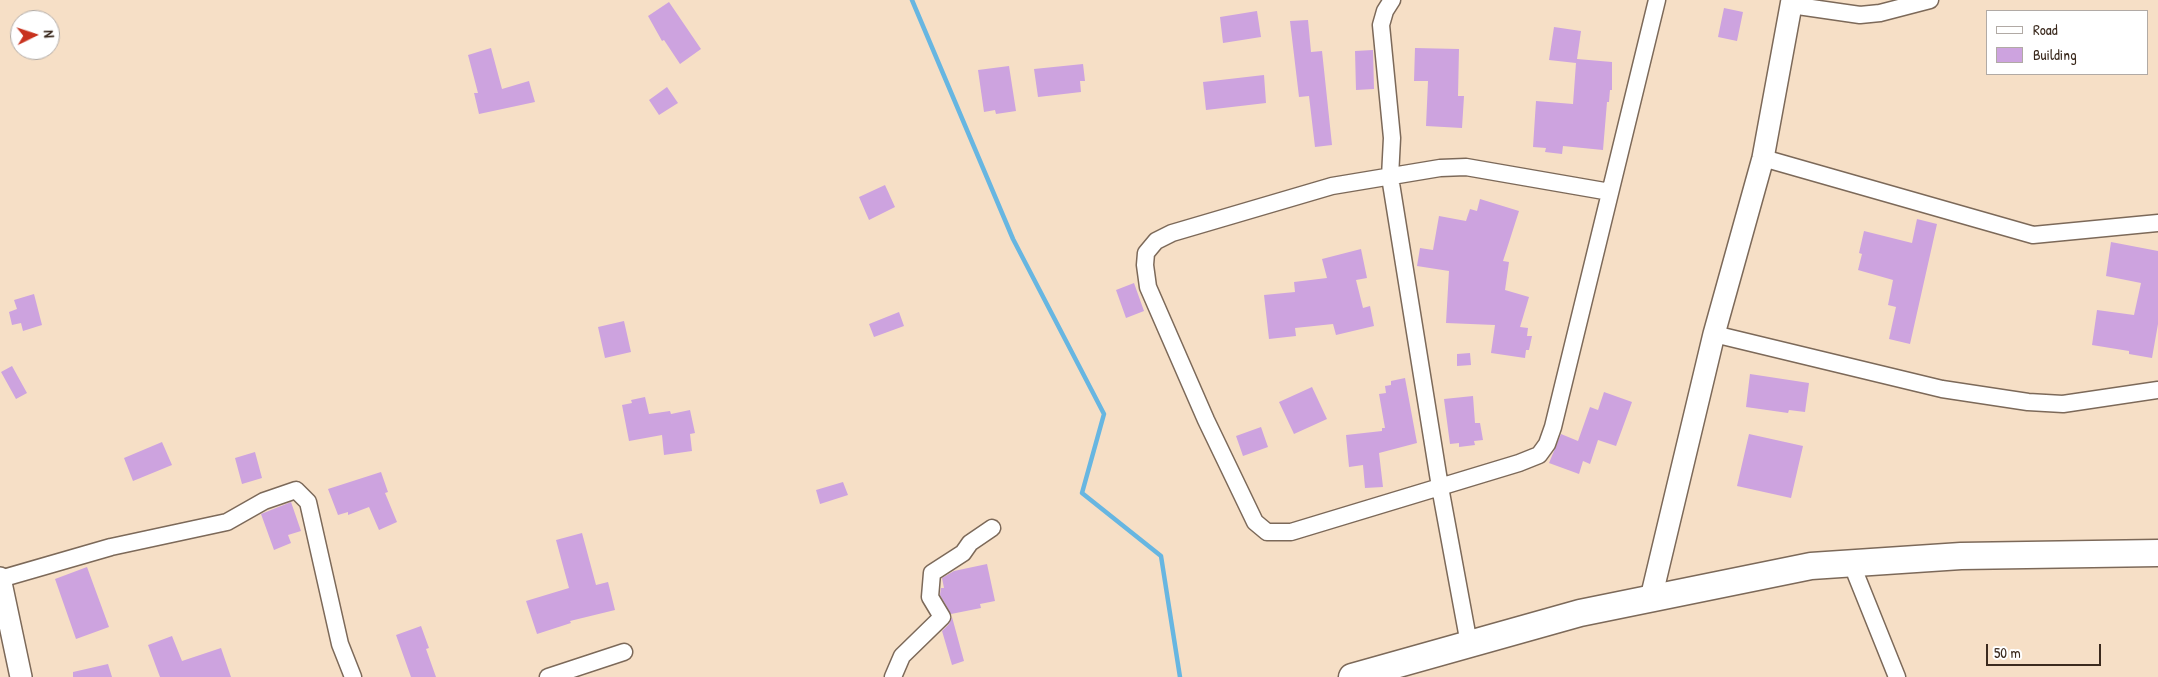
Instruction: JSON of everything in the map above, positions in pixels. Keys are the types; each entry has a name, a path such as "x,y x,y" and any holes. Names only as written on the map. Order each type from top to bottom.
{"main road":[{"path":"1352,677 1580,613 1811,566 1962,556 2158,553"},
{"path":"1415,677 1698,601 1805,581 1856,575 2158,567"}],"street":[{"path":"1392,0 1385,10 1381,26 1392,138 1390,177 1440,487 1469,644"},
{"path":"1610,192 1466,168 1440,168 1332,186 1172,233 1156,240 1146,253 1145,265 1148,287 1206,420 1255,522 1267,532 1291,532 1519,463 1539,455 1547,444 1553,427 1657,0"},
{"path":"1651,598 1714,334 1763,158 1792,3 1860,15 1880,13 1930,0"},
{"path":"1763,158 2033,235 2158,223"},
{"path":"1714,334 1942,389 2028,402 2063,404 2158,390"},
{"path":"21,677 0,579 111,547 227,522 264,501 296,490 308,502 340,644 353,677"},
{"path":"894,677 902,656 942,617 930,597 932,573 963,553 970,542 992,528"},
{"path":"1856,575 1897,677"},
{"path":"548,677 624,652"}],"building":[{"path":"669,2 701,49 680,64 664,40 662,41 648,16"},
{"path":"1724,8 1743,12 1737,41 1718,37"},
{"path":"1257,11 1261,37 1223,43 1220,17"},
{"path":"1308,20 1311,52 1322,51 1332,145 1315,147 1309,96 1299,97 1290,21"},
{"path":"1554,27 1581,31 1577,59 1612,62 1612,90 1610,90 1609,102 1607,102 1603,150 1563,146 1562,154 1545,152 1546,148 1533,147 1536,101 1573,104 1576,63 1549,60"},
{"path":"491,48 502,89 529,81 535,102 479,114 474,93 478,93 468,55"},
{"path":"1415,48 1459,49 1458,96 1464,96 1462,128 1426,126 1428,81 1414,81"},
{"path":"1373,50 1374,89 1356,90 1355,51"},
{"path":"1083,64 1085,81 1080,81 1081,92 1038,97 1034,69"},
{"path":"1009,66 1016,111 996,114 995,110 984,112 978,70"},
{"path":"1264,75 1266,103 1206,110 1203,82"},
{"path":"667,87 678,103 659,115 649,100"},
{"path":"885,185 895,207 869,220 859,197"},
{"path":"1480,199 1519,211 1503,261 1509,262 1505,290 1529,297 1520,327 1528,328 1527,336 1532,336 1525,358 1491,353 1495,325 1446,323 1449,271 1417,266 1420,248 1433,250 1439,216 1466,221 1470,209 1477,211"},
{"path":"1917,219 1937,224 1910,344 1889,339 1896,307 1888,305 1893,280 1858,270 1862,254 1859,253 1864,231 1912,243"},
{"path":"2111,242 2158,251 2158,324 2152,358 2129,354 2129,351 2092,345 2097,310 2134,315 2141,283 2106,276"},
{"path":"1361,249 1367,278 1356,280 1363,308 1370,306 1374,326 1336,335 1333,324 1295,328 1296,336 1269,339 1264,295 1295,292 1294,282 1327,278 1322,259"},
{"path":"1134,283 1144,311 1126,318 1116,290"},
{"path":"34,294 42,325 23,331 21,323 12,325 9,312 17,309 14,300"},
{"path":"899,312 904,326 874,337 869,324"},
{"path":"624,321 631,352 605,358 598,327"},
{"path":"1470,353 1471,365 1457,366 1457,354"},
{"path":"12,366 27,393 16,399 1,372"},
{"path":"1750,374 1809,383 1805,412 1789,410 1788,413 1746,407"},
{"path":"1405,378 1417,443 1379,453 1383,487 1365,488 1363,465 1349,467 1346,435 1382,431 1382,428 1385,428 1379,394 1386,393 1385,386 1391,385 1391,381"},
{"path":"1312,387 1327,419 1294,434 1279,402"},
{"path":"1604,392 1632,402 1616,446 1598,440 1590,464 1583,461 1579,474 1549,463 1561,434 1578,441 1590,407 1598,410"},
{"path":"1473,396 1475,423 1480,423 1483,440 1474,441 1475,445 1459,447 1459,443 1450,444 1444,399"},
{"path":"645,397 649,414 670,411 671,414 690,410 695,433 690,434 692,451 664,455 662,435 629,441 622,405 632,403 631,400"},
{"path":"1261,427 1268,447 1243,456 1236,436"},
{"path":"1749,434 1803,446 1791,498 1737,486"},
{"path":"162,442 172,465 133,481 124,458"},
{"path":"255,452 262,478 242,484 235,458"},
{"path":"381,472 388,492 385,493 397,522 379,530 369,507 348,515 348,512 338,515 328,489"},
{"path":"843,482 848,495 820,504 816,490"},
{"path":"291,502 301,531 288,535 291,543 274,550 261,514"},
{"path":"582,533 596,585 608,582 615,610 570,621 571,623 537,634 526,601 569,588 556,540"},
{"path":"987,564 995,601 980,604 981,608 951,614 940,595 941,588 944,588 942,578 954,571"},
{"path":"87,567 109,627 76,639 55,579"},
{"path":"952,617 964,661 952,665 942,631 949,624"},
{"path":"421,626 429,648 426,649 436,677 411,677 396,635"},
{"path":"172,636 182,661 221,648 231,677 160,677 148,645"},
{"path":"108,664 112,677 73,677 73,672"}],"waterway":[{"path":"912,0 1013,239 1104,414 1082,493 1161,556 1180,677"}]}
